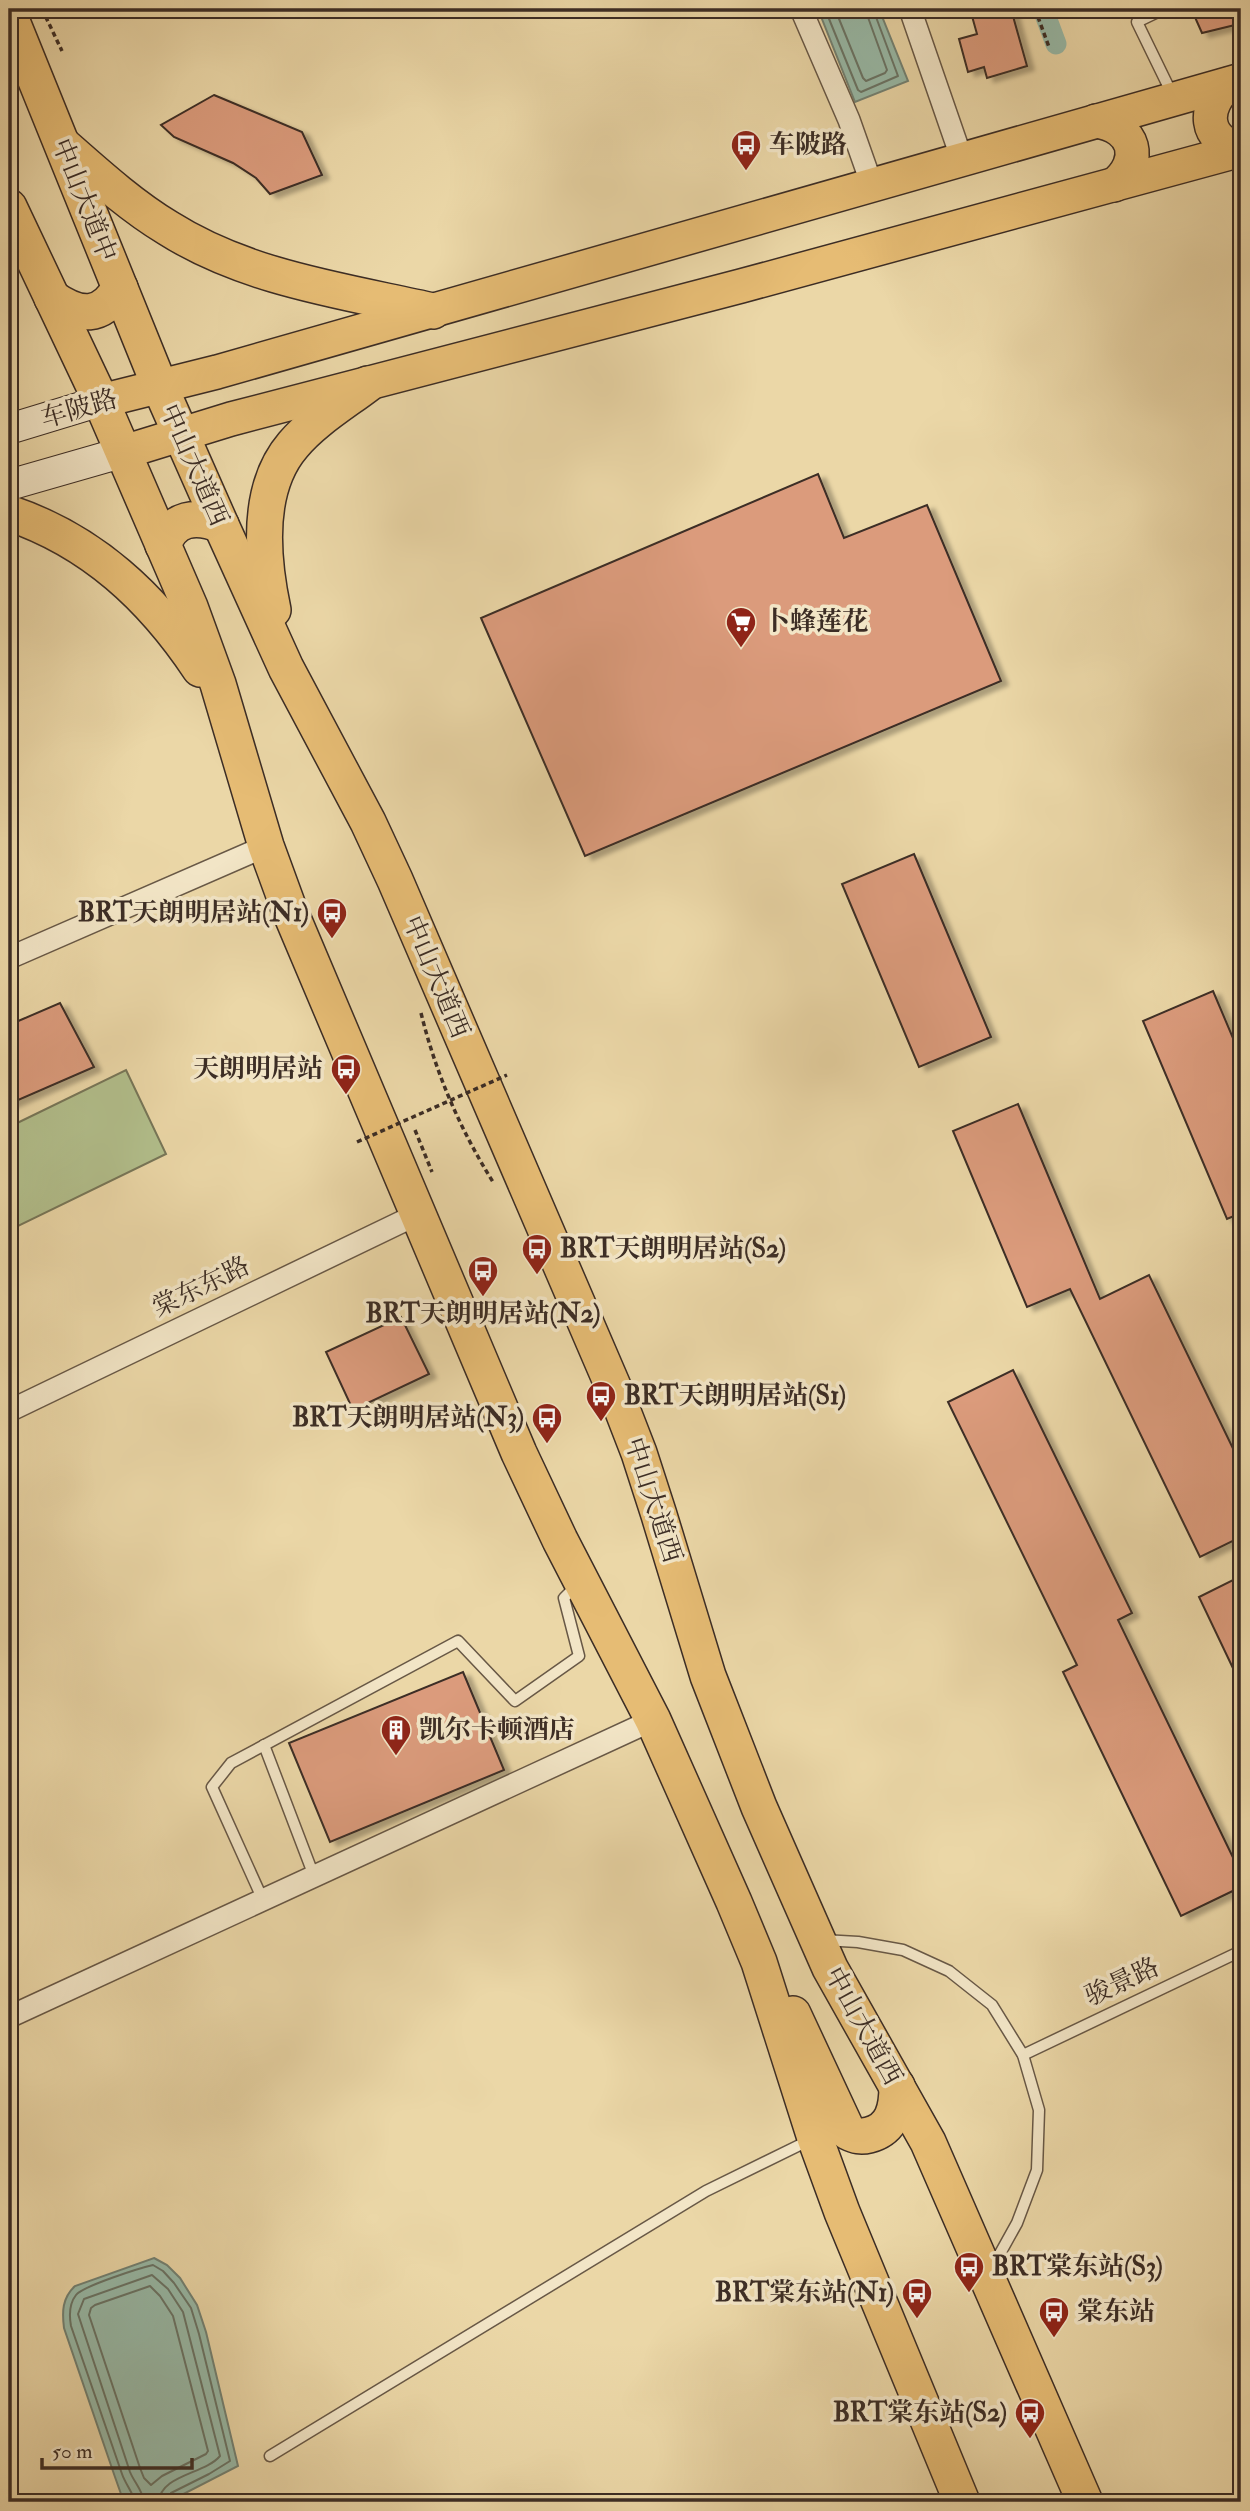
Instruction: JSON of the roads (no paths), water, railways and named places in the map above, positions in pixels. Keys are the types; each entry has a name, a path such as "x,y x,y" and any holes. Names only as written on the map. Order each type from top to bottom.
{"highway":[{"name":"中山大道中","path":"9,13 160,387"},
{"path":"60,143 168,229 216,253 263,272 433,311"},
{"path":"9,206 124,452 203,642 266,846 289,909 519,1453 653,1720 759,1962 815,2138 842,2212 962,2502"},
{"path":"52,298 64,306 88,313 100,310 112,301 120,288"},
{"path":"286,668 267,572 266,518 270,489 280,463 293,444 368,384"},
{"name":"中山大道西","path":"160,387 286,668 358,802 395,880 615,1391 655,1502 713,1689 759,1807 816,1939 928,2142 1085,2502"},
{"path":"9,513 72,540 130,584 181,640 203,673 230,726"},
{"path":"163,545 171,529 181,522 202,519 221,525"},
{"path":"759,1962 804,2034 849,2132 857,2137 867,2136 885,2128 895,2109 897,2086"}],"main road":[{"name":"车陂路","path":"9,429 1235,82"},
{"path":"1235,82 1219,92 1213,101 1210,124 1222,141 1241,150"},
{"path":"1096,121 1109,122 1119,128 1132,146 1129,168 1123,178 1114,185"},
{"name":"车陂路","path":"9,485 181,434 1241,150"}],"street":[{"path":"801,9 849,120 867,171"},
{"path":"910,9 957,145"},
{"path":"9,957 266,846"},
{"name":"棠东东路","path":"9,1411 418,1214"},
{"path":"9,2017 653,1720"}],"lane":[{"path":"1164,9 1137,22 1175,99"},
{"path":"263,1900 212,1787 231,1763 458,1641 516,1701 579,1656 564,1598 582,1581"},
{"path":"264,1745 314,1876"},
{"path":"816,1939 858,1942 903,1950 949,1971 992,2005 1023,2055 1039,2110 1037,2170 1017,2223 987,2277"},
{"name":"骏景路","path":"1023,2055 1241,1951"},
{"path":"270,2456 706,2191 815,2138"}],"water":[{"path":"818,9 879,9 908,81 855,102"},
{"path":"154,2258 167,2265 180,2278 197,2305 238,2466 168,2502 131,2502 121,2494 64,2328 63,2311 65,2300 75,2286"}],"waterway":[{"path":"1043,9 1056,44"}],"place":[{"name":"车陂路","path":"746,172"},
{"name":"卜蜂莲花","path":"741,649"},
{"name":"BRT天朗明居站(N1)","path":"332,940"},
{"name":"天朗明居站","path":"346,1096"},
{"name":"BRT天朗明居站(S2)","path":"537,1276"},
{"name":"BRT天朗明居站(N2)","path":"483,1298"},
{"name":"BRT天朗明居站(S1)","path":"601,1423"},
{"name":"BRT天朗明居站(N3)","path":"547,1445"},
{"name":"凯尔卡顿酒店","path":"396,1757"},
{"name":"BRT棠东站(S3)","path":"969,2294"},
{"name":"BRT棠东站(N1)","path":"917,2320"},
{"name":"棠东站","path":"1054,2339"},
{"name":"BRT棠东站(S2)","path":"1030,2440"}]}
